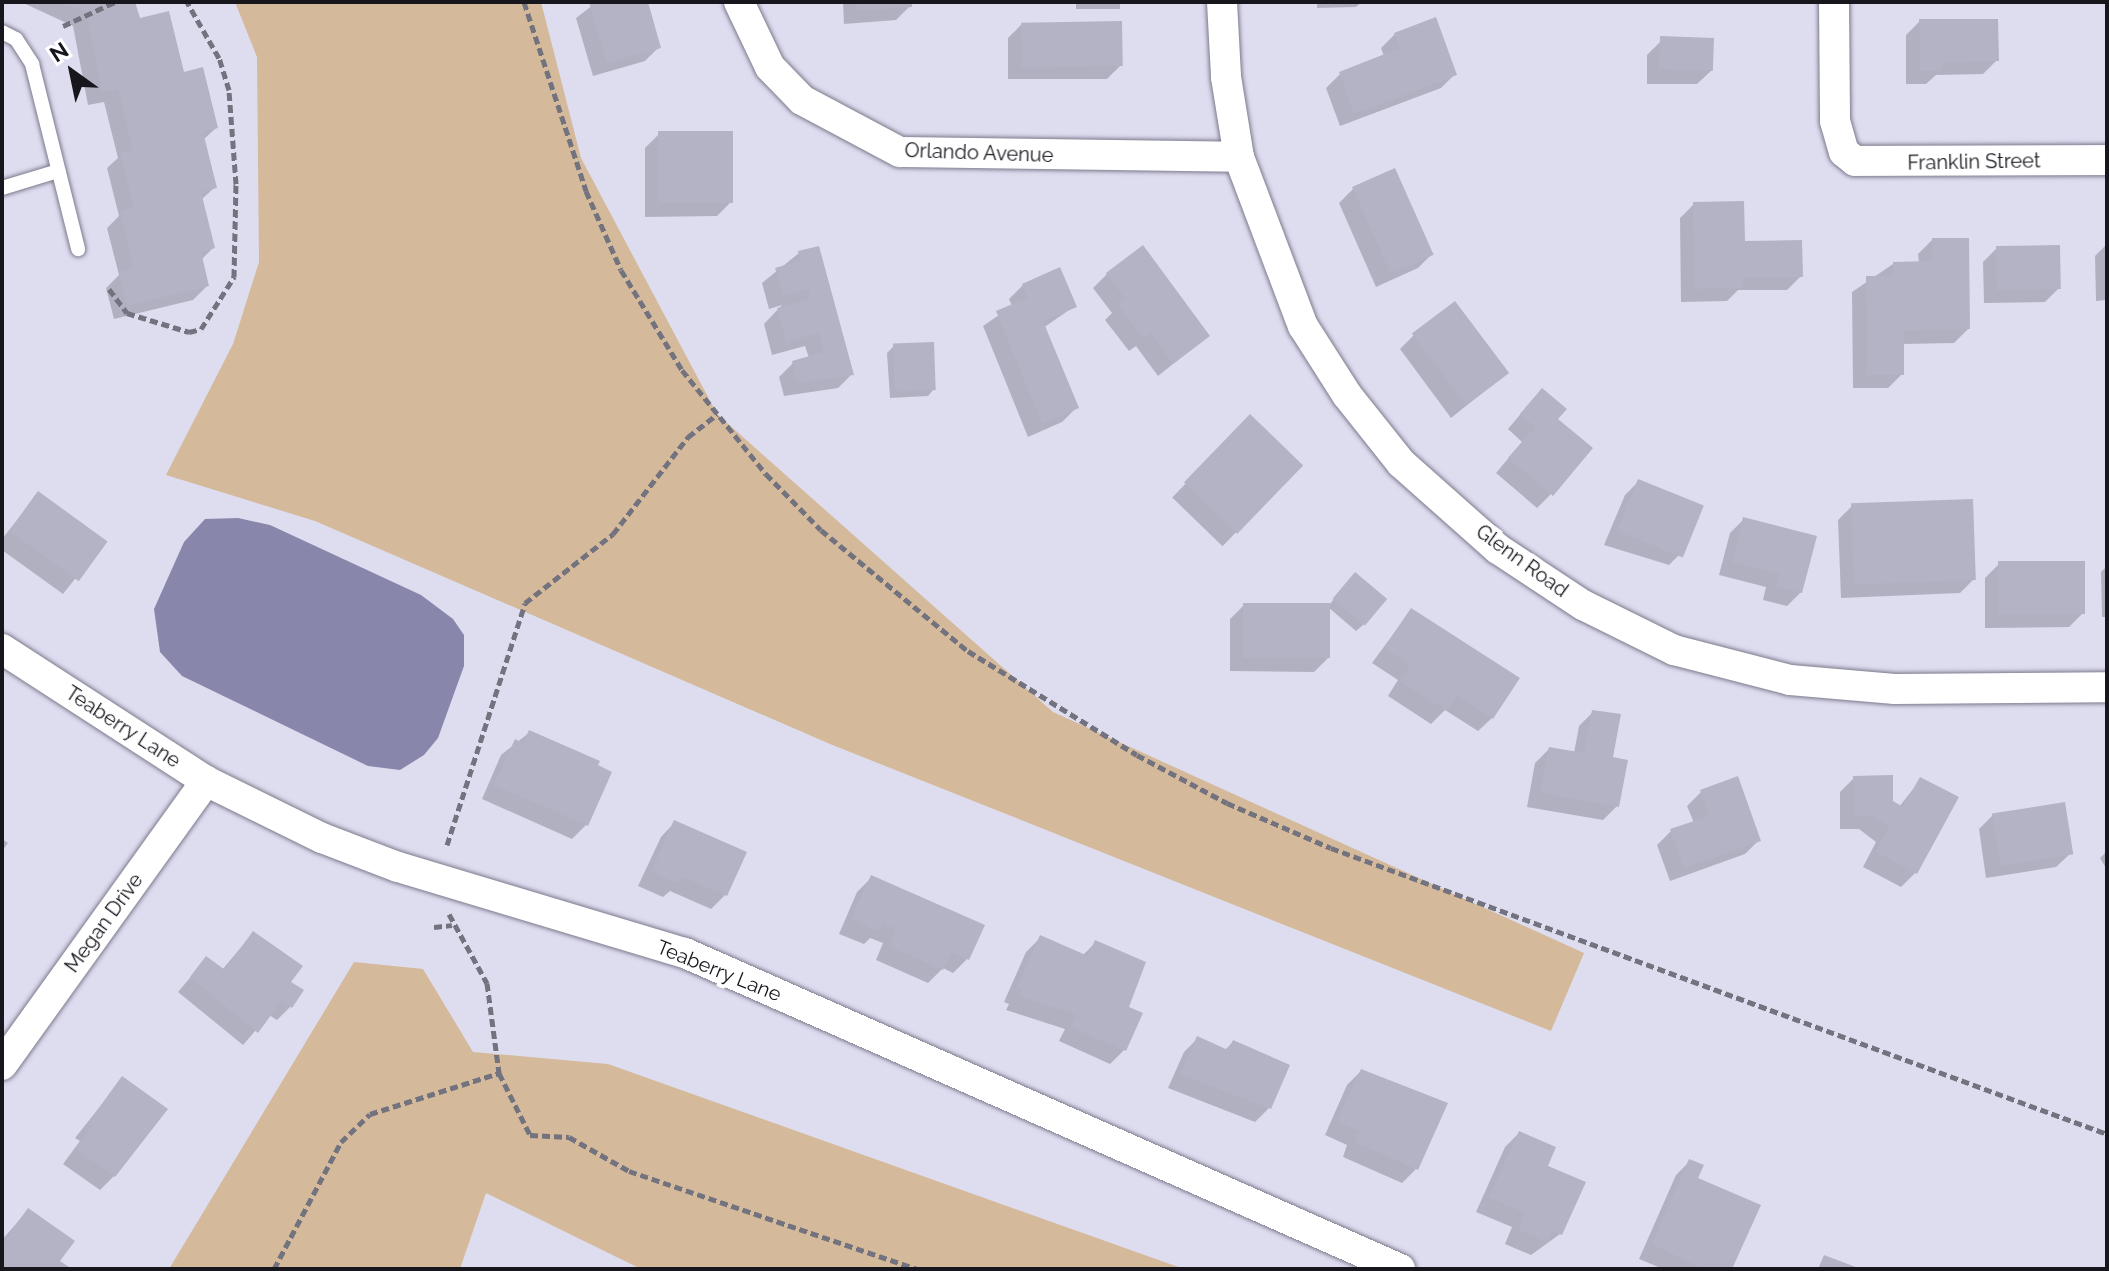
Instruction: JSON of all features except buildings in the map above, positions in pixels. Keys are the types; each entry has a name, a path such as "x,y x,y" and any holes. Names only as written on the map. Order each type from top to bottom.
{"street":[{"name":"Orlando Avenue","path":"739,2 770,67 802,100 900,152 1239,157"},
{"name":"Glenn Road","path":"1222,2 1226,77 1239,157 1303,326 1347,395 1401,463 1498,549 1583,605 1674,650 1790,680 1895,689 2107,687"},
{"name":"Franklin Street","path":"1834,2 1835,121 1844,152 1855,161 2107,160"},
{"name":"Teaberry Lane","path":"2,649 206,781 322,838 398,867 685,953 1400,1269"},
{"name":"Megan Drive","path":"2,1065 206,781"}],"lane":[{"path":"2,32 16,39 32,64 78,249"},
{"path":"2,188 58,171"}],"path":[{"path":"63,26 115,2"},
{"path":"109,289 127,313 189,332 201,329 234,277 236,184 229,90 219,58 187,2"},
{"path":"524,2 561,123 621,270 648,319 717,414 777,485 897,597 1053,705 1227,803 1429,885 2107,1134"},
{"path":"447,845 525,603 613,534 688,437 717,414"},
{"path":"434,927 452,925 487,983 499,1073 530,1135 569,1137 629,1171 917,1269"},
{"path":"274,1269 341,1142 370,1114 499,1073"}],"shaded area":[{"path":"235,2 541,2 581,158 717,414 1053,712 1584,953 1551,1031 830,744 315,521 166,475 233,344 259,262 257,57"},
{"path":"238,518 270,525 421,595 453,619 464,635 464,666 438,738 424,755 400,770 368,766 182,676 160,652 154,609 184,542 205,519"},
{"path":"354,962 423,969 473,1052 608,1064 1184,1269 641,1269 486,1193 460,1269 169,1269"}]}
